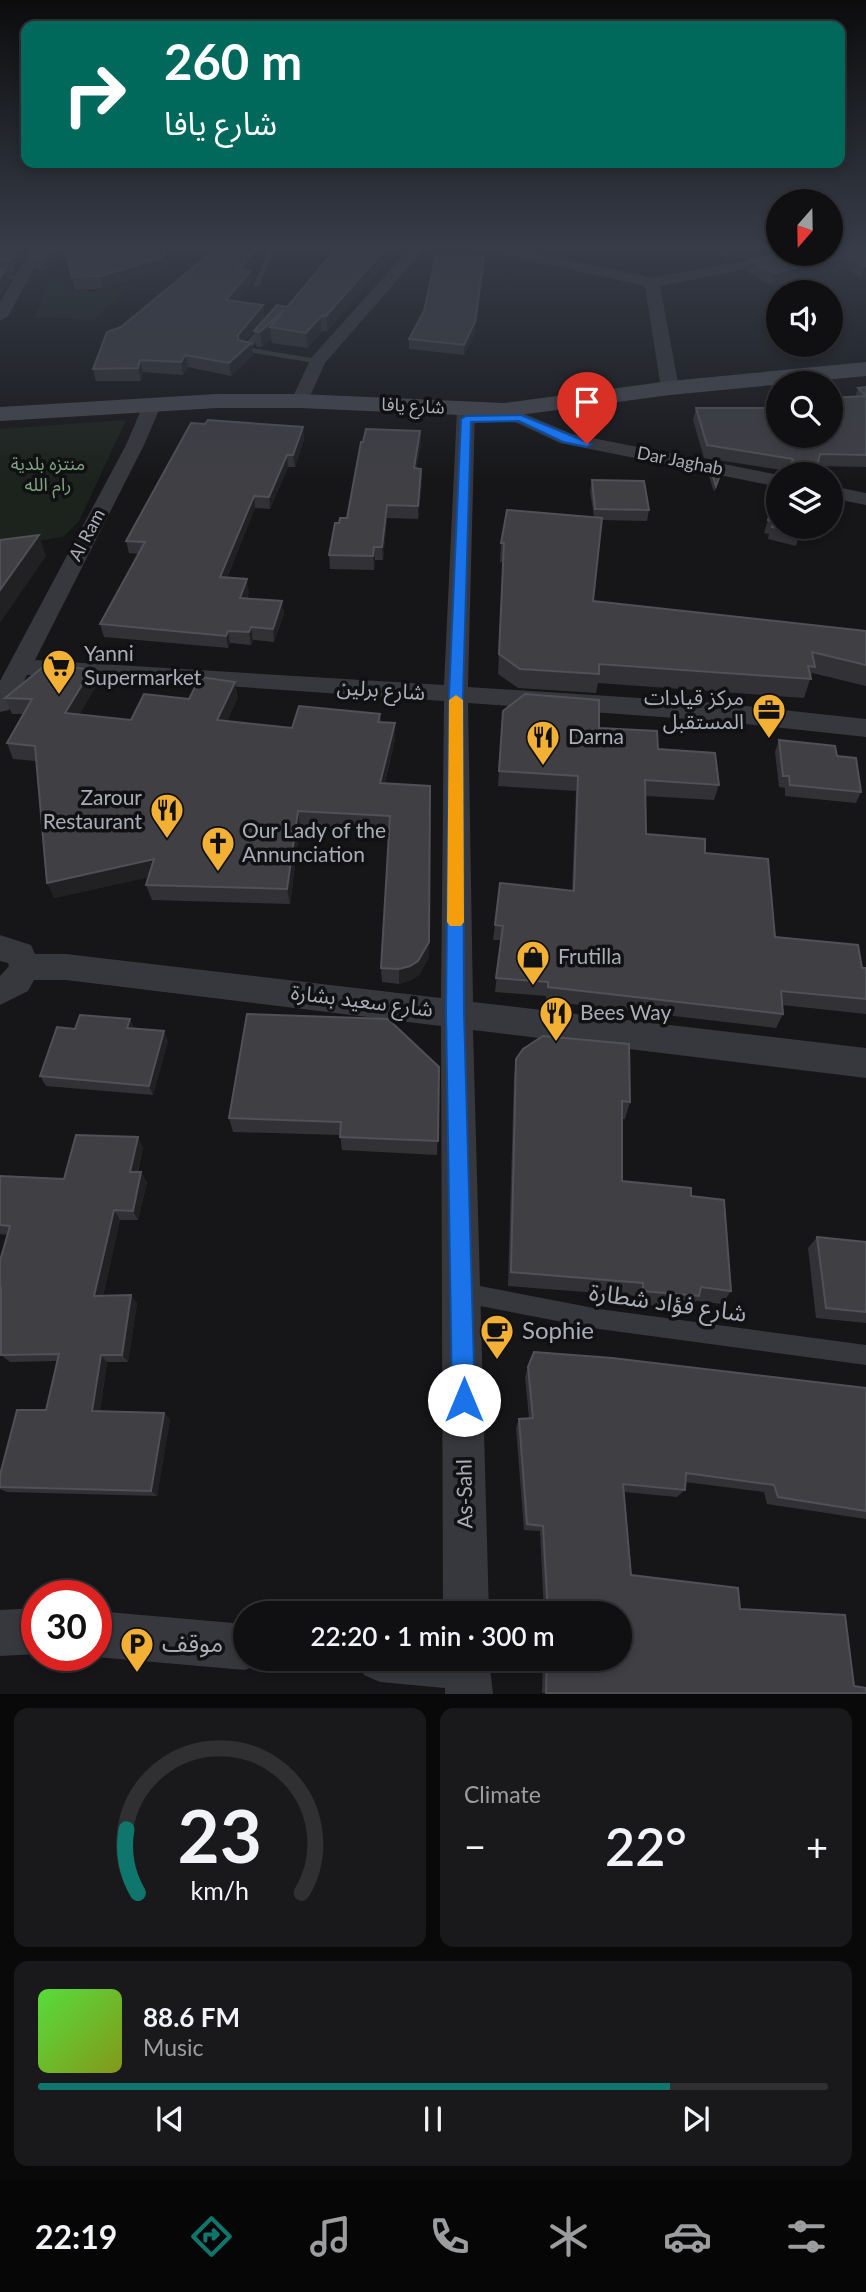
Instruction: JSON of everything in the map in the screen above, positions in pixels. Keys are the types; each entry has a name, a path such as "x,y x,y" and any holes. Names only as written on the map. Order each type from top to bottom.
{"main road":[{"name":"شارع يافا","path":"512,414 670,388 866,369"},
{"path":"843,382 866,380"},
{"name":"شارع يافا","path":"0,426 150,409 260,413 512,414 766,389"},
{"name":"شارع يافا","path":"0,414 300,401 466,414"}],"street":[{"path":"300,401 317,362 349,326"},
{"path":"659,326 670,388"},
{"name":"Al Ram","path":"0,704 22,667 36,632 135,445 150,409"},
{"name":"As-Sahl","path":"466,414 456,695 455,1012 463,1293 466,1601"},
{"name":"Dar Jaghab","path":"512,414 567,439 766,478"},
{"path":"843,494 866,499"},
{"name":"شارع برلين","path":"22,667 125,671 717,712 866,728"},
{"path":"0,948 20,954 25,967 17,982 0,992"},
{"name":"شارع سعيد بشارة","path":"25,967 66,967 866,1063"},
{"path":"0,1633 21,1632"},
{"path":"112,1635 233,1646"}],"lane":[{"path":"265,326 245,349 317,362"},
{"name":"شارع فؤاد شطارة","path":"463,1293 613,1321 866,1355"}],"green space":[{"name":"منتزه بلدية رام الله","path":"126,420 79,521 63,537 0,546 0,429"}],"building":[{"path":"245,326 238,335 238,340 251,343 229,363 185,355 181,362 140,360 138,368 93,369 107,332 121,327"},
{"path":"258,326 266,326 260,332 254,331"},
{"path":"271,326 312,326 306,333"},
{"path":"416,326 473,326 464,345 409,339"},
{"path":"866,387 866,396 858,388"},
{"path":"866,396 866,455 820,454 818,462 792,462 793,459 707,445 696,408 766,408 766,448 843,448 843,397"},
{"path":"208,420 303,427 293,455 287,455 269,497 254,496 220,577 247,579 240,598 282,601 273,629 251,627 249,632 228,631 226,636 100,624 145,542 126,541 191,423 205,424"},
{"path":"366,429 420,431 414,468 421,469 418,506 387,505 382,547 374,547 373,556 329,555 335,523 339,523 340,518 347,518 361,442"},
{"path":"711,470 721,472 716,486"},
{"path":"592,480 644,481 649,510 595,509"},
{"path":"507,510 602,518 593,601 866,631 866,665 812,652 815,667 808,666 811,679 599,664 599,674 520,669 499,654 504,543 501,543"},
{"path":"39,535 0,590 0,540"},
{"path":"52,664 91,670 65,713 131,720 144,694 189,699 200,677 235,682 217,720 292,728 299,706 380,714 378,722 395,723 380,783 430,786 429,942 418,961 399,969 381,968 390,816 298,811 287,889 146,885 154,859 47,883 35,746 7,743 32,699 5,698 43,667"},
{"path":"525,694 599,700 599,728 657,731 658,749 715,753 719,785 645,780 646,834 705,839 705,853 768,859 775,937 858,945 862,968 866,968 866,999 781,991 783,1014 548,987 548,982 496,978 503,926 495,925 500,883 574,891 578,776 499,771 503,711"},
{"path":"779,740 835,746 837,756 856,758 861,792 790,785 789,776 783,776"},
{"path":"247,1014 388,1019 439,1067 438,1141 340,1137 341,1122 229,1118"},
{"path":"80,1015 130,1019 127,1028 164,1031 149,1086 40,1076 57,1027 75,1029"},
{"path":"543,1036 629,1044 630,1102 622,1101 622,1181 691,1188 691,1196 724,1200 731,1291 701,1287 699,1296 643,1291 643,1283 511,1272 516,1059 523,1049"},
{"path":"76,1135 138,1137 130,1172 141,1172 133,1211 114,1210 94,1296 131,1295 122,1355 101,1355 92,1411 164,1413 151,1491 0,1487 0,1475 17,1410 46,1410 59,1354 1,1355 0,1261 10,1226 0,1225 0,1176 64,1179"},
{"path":"817,1237 866,1242 866,1312 826,1308"},
{"path":"534,1352 612,1358 866,1388 866,1511 778,1497 774,1485 686,1473 685,1490 623,1484 631,1575 738,1588 740,1609 845,1615 854,1686 866,1688 866,1693 546,1693 547,1671 632,1671 632,1601 547,1601 543,1526 527,1524 519,1419 533,1418 528,1367"}],"slow traffic":[{"path":"456,700 456,922"}],"place":[{"name":"Yanni Supermarket","path":"59,696"},
{"name":"مركز قيادات المستقبل","path":"769,740"},
{"name":"Darna","path":"543,767"},
{"name":"Zarour Restaurant","path":"167,840"},
{"name":"Our Lady of the Annunciation","path":"218,873"},
{"name":"Frutilla","path":"533,987"},
{"name":"Bees Way","path":"556,1043"},
{"name":"Sophie","path":"497,1361"},
{"name":"موقف","path":"137,1674"}],"route":[{"path":"464,1400 455,1012 456,695 466,419 521,418 549,432 587,444"}]}
